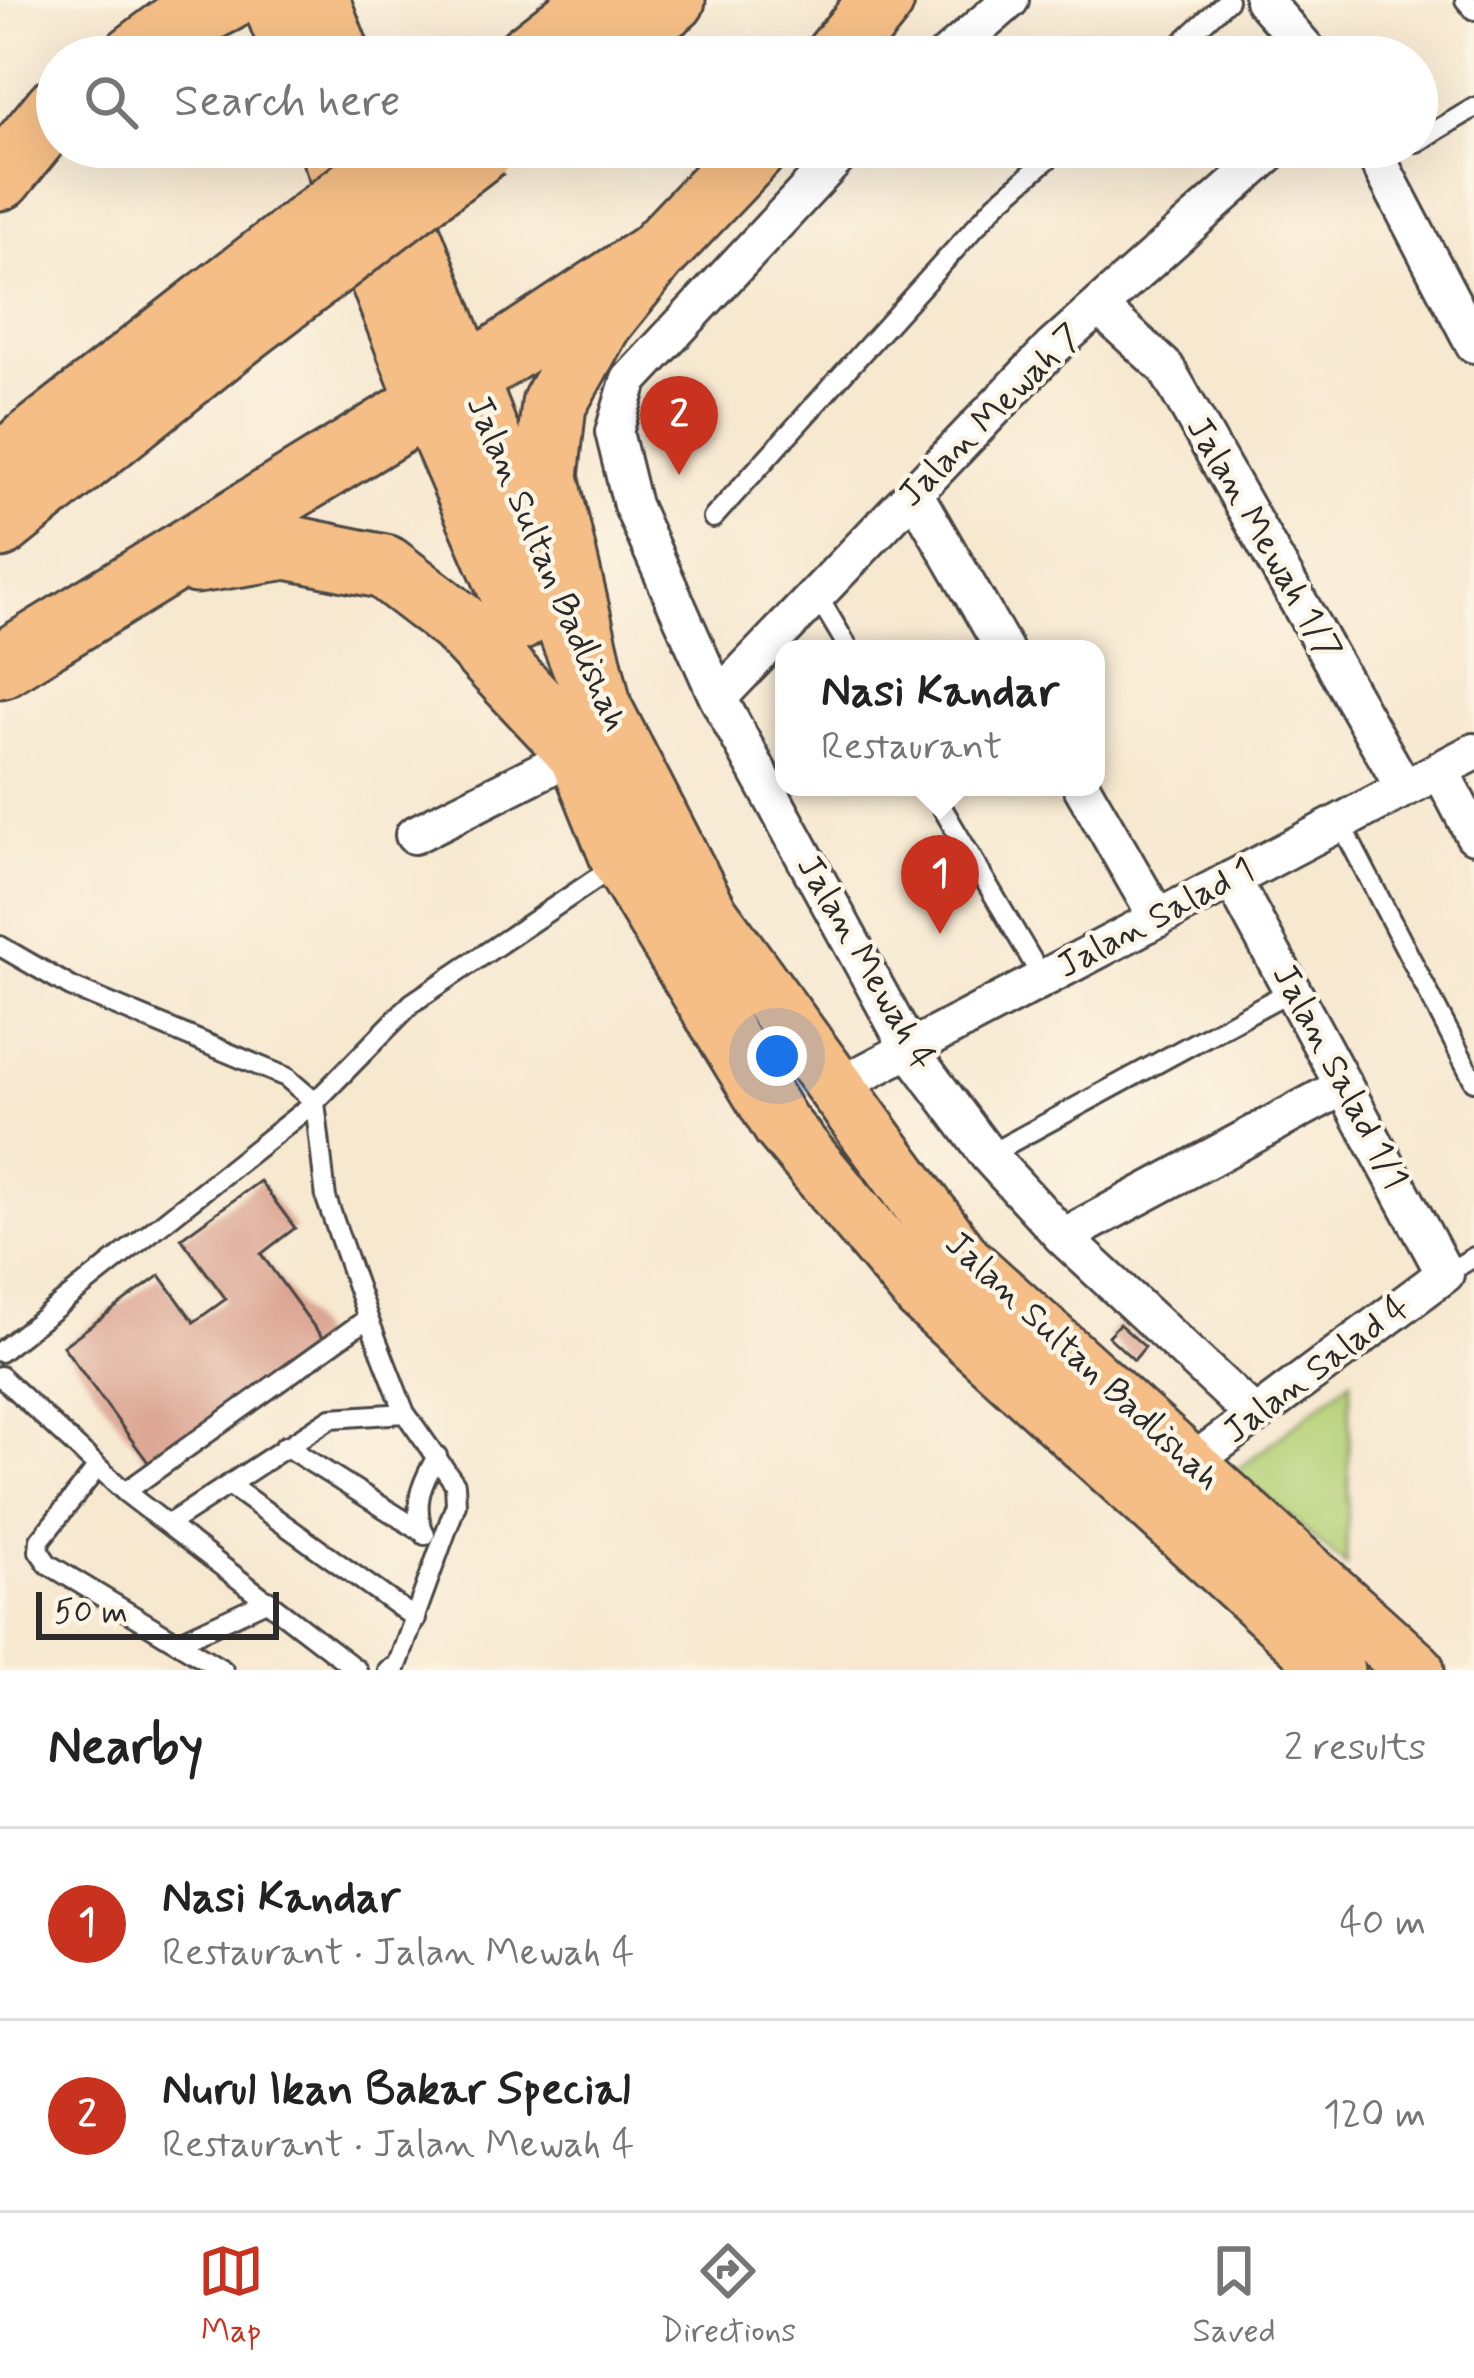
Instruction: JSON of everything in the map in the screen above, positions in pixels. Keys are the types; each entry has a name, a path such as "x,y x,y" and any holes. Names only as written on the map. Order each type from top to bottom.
{"highway":[{"path":"112,36 137,0"},
{"path":"162,36 226,0"},
{"path":"553,36 599,0"},
{"path":"627,36 673,0"},
{"path":"853,36 882,0"},
{"path":"0,178 36,135"},
{"path":"0,526 387,168"},
{"path":"0,466 452,168"},
{"path":"589,726 546,477 554,404 600,322 655,254 737,168"},
{"path":"0,666 448,391 655,254"},
{"path":"171,564 287,547 385,567 589,726"}],"main road":[{"path":"271,0 285,36"},
{"path":"320,0 335,36"},
{"path":"338,168 448,391"},
{"path":"384,168 448,391"},
{"name":"Jalan Sultan Badlishah","path":"448,391 589,726 622,862 781,1125 922,1294 1335,1670"},
{"name":"Jalan Sultan Badlishah","path":"589,726 709,914 964,1262 1415,1670"}],"street":[{"path":"968,36 1010,0"},
{"path":"1263,0 1295,36"},
{"name":"Jalan Mewah 4","path":"827,168 629,380 614,432 632,505 718,698 909,1048 988,1155 1063,1237 1255,1416"},
{"name":"Jalan Mewah 7","path":"718,698 1052,348 1254,168"},
{"path":"1394,168 1460,284 1474,344"},
{"name":"Jalan Mewah 1/7","path":"1100,308 1166,368 1404,788"},
{"path":"914,493 999,640"},
{"path":"414,835 589,726"},
{"name":"Jalan Salad 1","path":"837,1087 1474,752"},
{"path":"1440,770 1474,835"},
{"path":"1087,796 1157,919"},
{"name":"Jalan Salad 1/1","path":"1232,879 1344,1086 1460,1266"},
{"path":"1063,1237 1344,1086"},
{"name":"Jalan Salad 4","path":"1189,1465 1460,1266"}],"lane":[{"path":"1189,36 1228,0"},
{"path":"1465,0 1474,10"},
{"path":"1438,129 1474,108"},
{"path":"713,518 996,204 1038,168"},
{"path":"817,595 844,640"},
{"path":"935,796 1042,979"},
{"path":"1340,822 1474,1081"},
{"path":"0,1352 314,1102 412,1003 622,862"},
{"path":"0,946 70,987 286,1077 314,1102 326,1198 368,1318 405,1414 455,1484 456,1504 416,1619 393,1669"},
{"path":"988,1155 1292,990"},
{"path":"125,1492 368,1318"},
{"path":"0,1376 125,1492 357,1670"},
{"path":"170,1523 331,1418 405,1414"},
{"path":"285,1446 422,1531 438,1554"},
{"path":"422,1531 420,1488 437,1456"},
{"path":"97,1468 40,1540 39,1552 48,1564 224,1670"},
{"path":"229,1485 416,1619"},
{"path":"178,1642 268,1600"}],"green space":[{"path":"1351,1380 1346,1565 1235,1472"}],"building":[{"path":"260,1181 295,1228 261,1254 323,1339 150,1465 63,1346 160,1275 194,1322 226,1299 181,1238"},
{"path":"1119,1324 1145,1347 1134,1360 1108,1336"}],"place":[{"name":"Nurul Ikan Bakar Special","path":"679,475"},
{"name":"Nasi Kandar","path":"940,934"}]}
